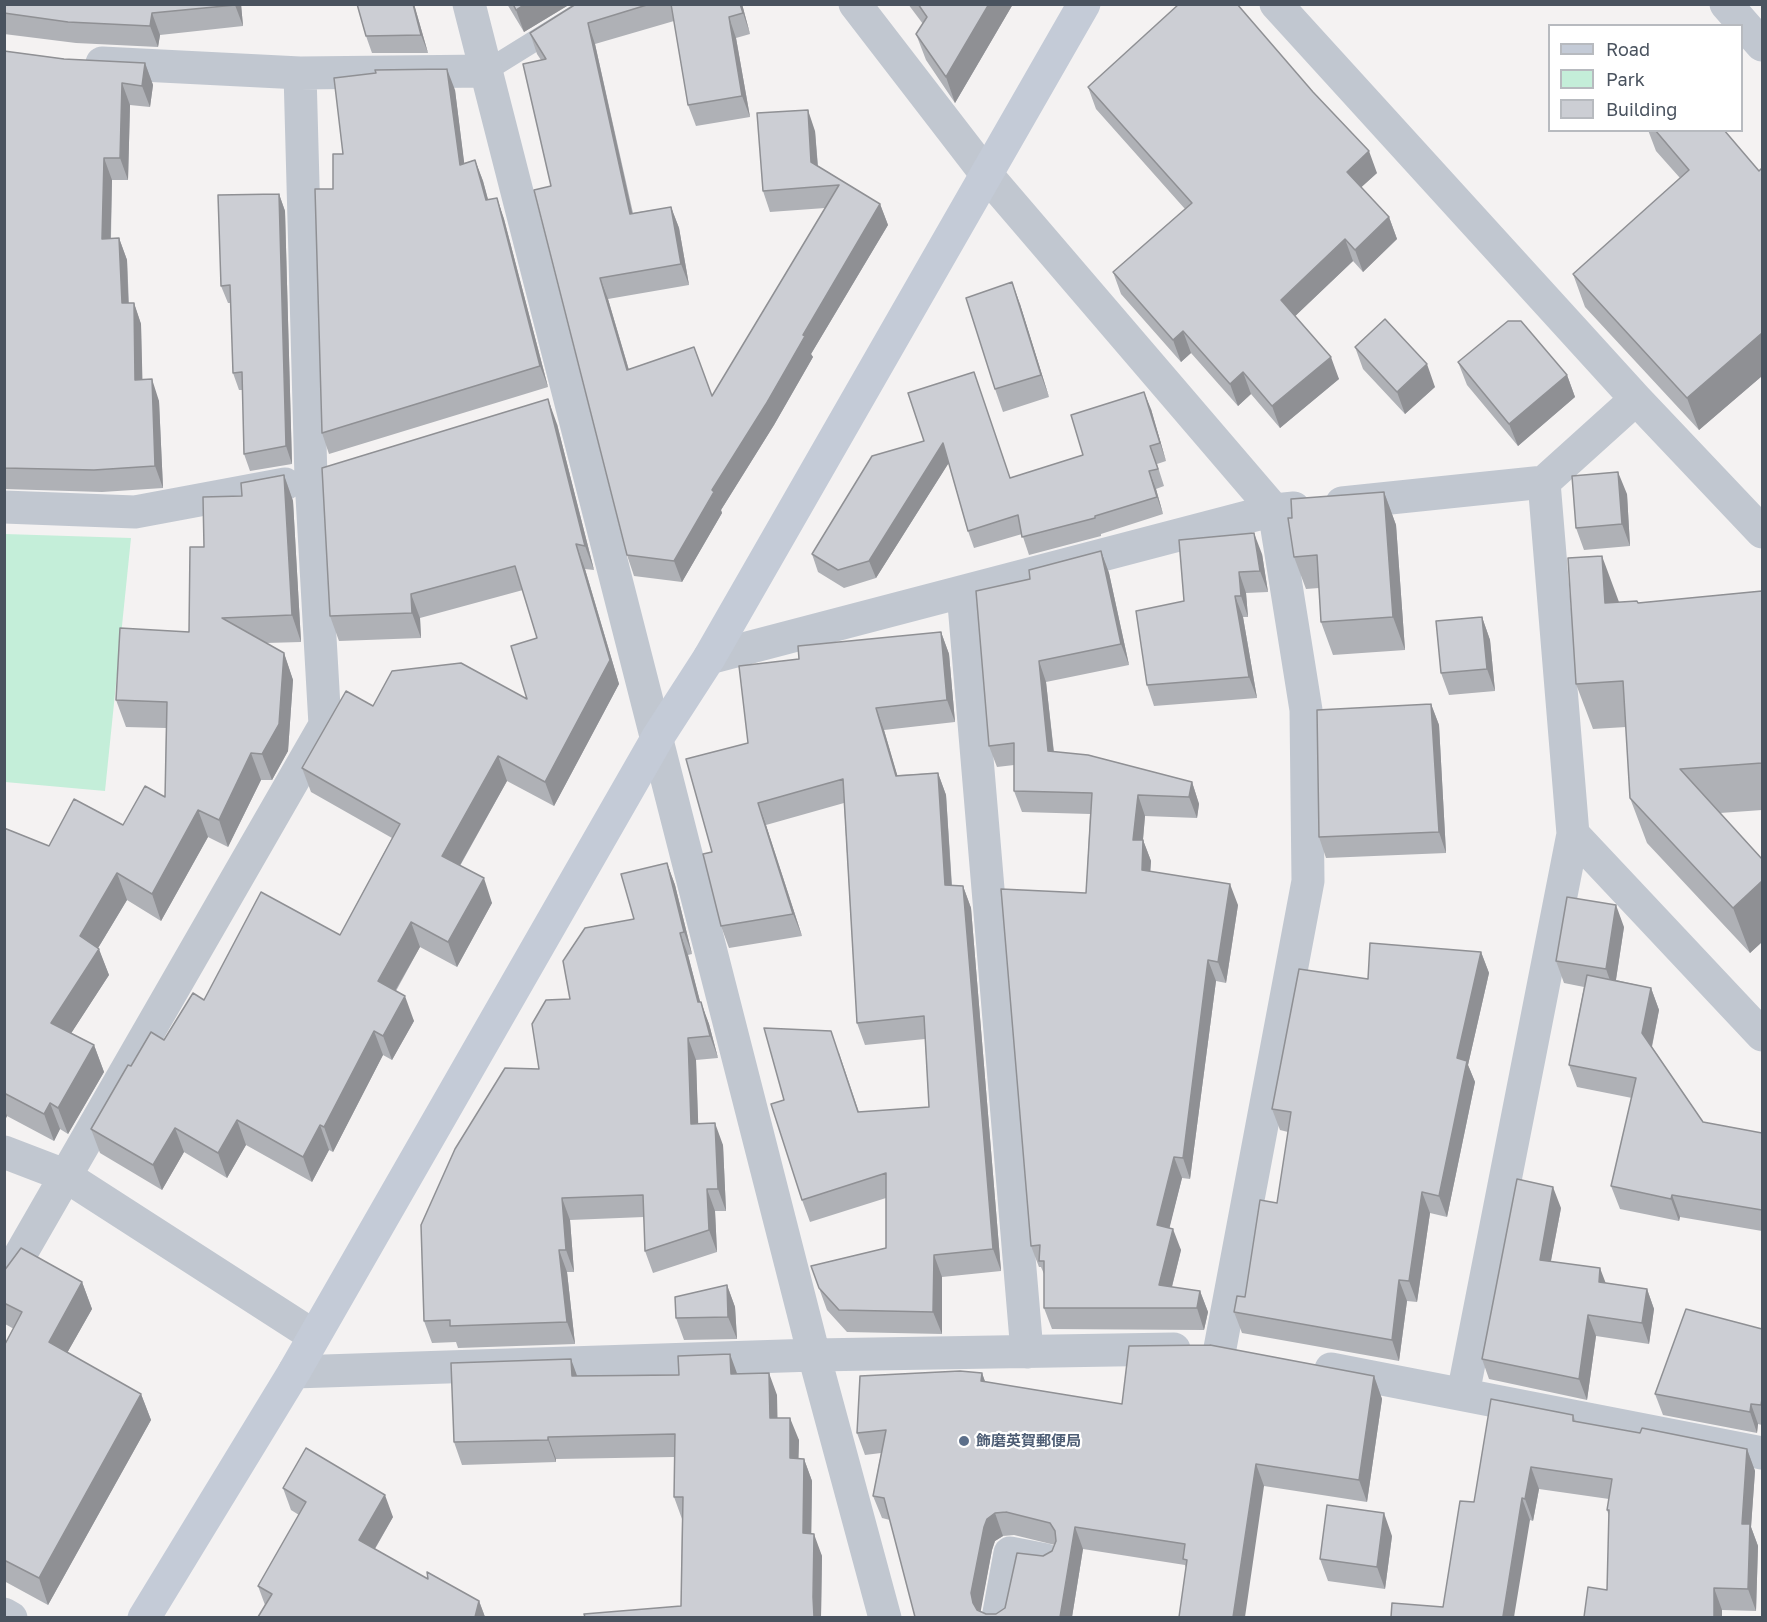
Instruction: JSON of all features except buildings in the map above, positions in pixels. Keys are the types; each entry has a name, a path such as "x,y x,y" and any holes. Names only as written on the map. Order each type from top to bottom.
{"street":[{"path":"469,4 814,1355 885,1617"},
{"path":"855,4 986,174 1274,510 1306,710 1308,881 1220,1348"},
{"path":"144,1617 294,1372 658,737 709,658 1084,4"},
{"path":"1276,4 1636,399 1762,532"},
{"path":"1726,4 1762,45"},
{"path":"74,62 300,73 486,71"},
{"path":"4,1283 64,1175 325,725 311,479 300,73"},
{"path":"709,658 1274,510 1544,482 1636,399"},
{"path":"537,411 570,400"},
{"path":"4,507 135,512 311,479 345,469"},
{"path":"1463,1394 1572,834 1544,482"},
{"path":"963,592 1027,1353"},
{"path":"1572,834 1762,1035"},
{"path":"4,1152 64,1175 314,1336"},
{"path":"294,1372 814,1355 1220,1348 1254,1354"},
{"path":"1301,1363 1762,1453"},
{"path":"998,1617 1010,1553 1046,1560"},
{"path":"4,1614 11,1617"}],"lane":[{"path":"486,71 594,4"}],"green space":[{"path":"5,534 131,538 105,791 5,782"}],"place":[{"name":"飾磨英賀郵便局","path":"964,1441"}]}
